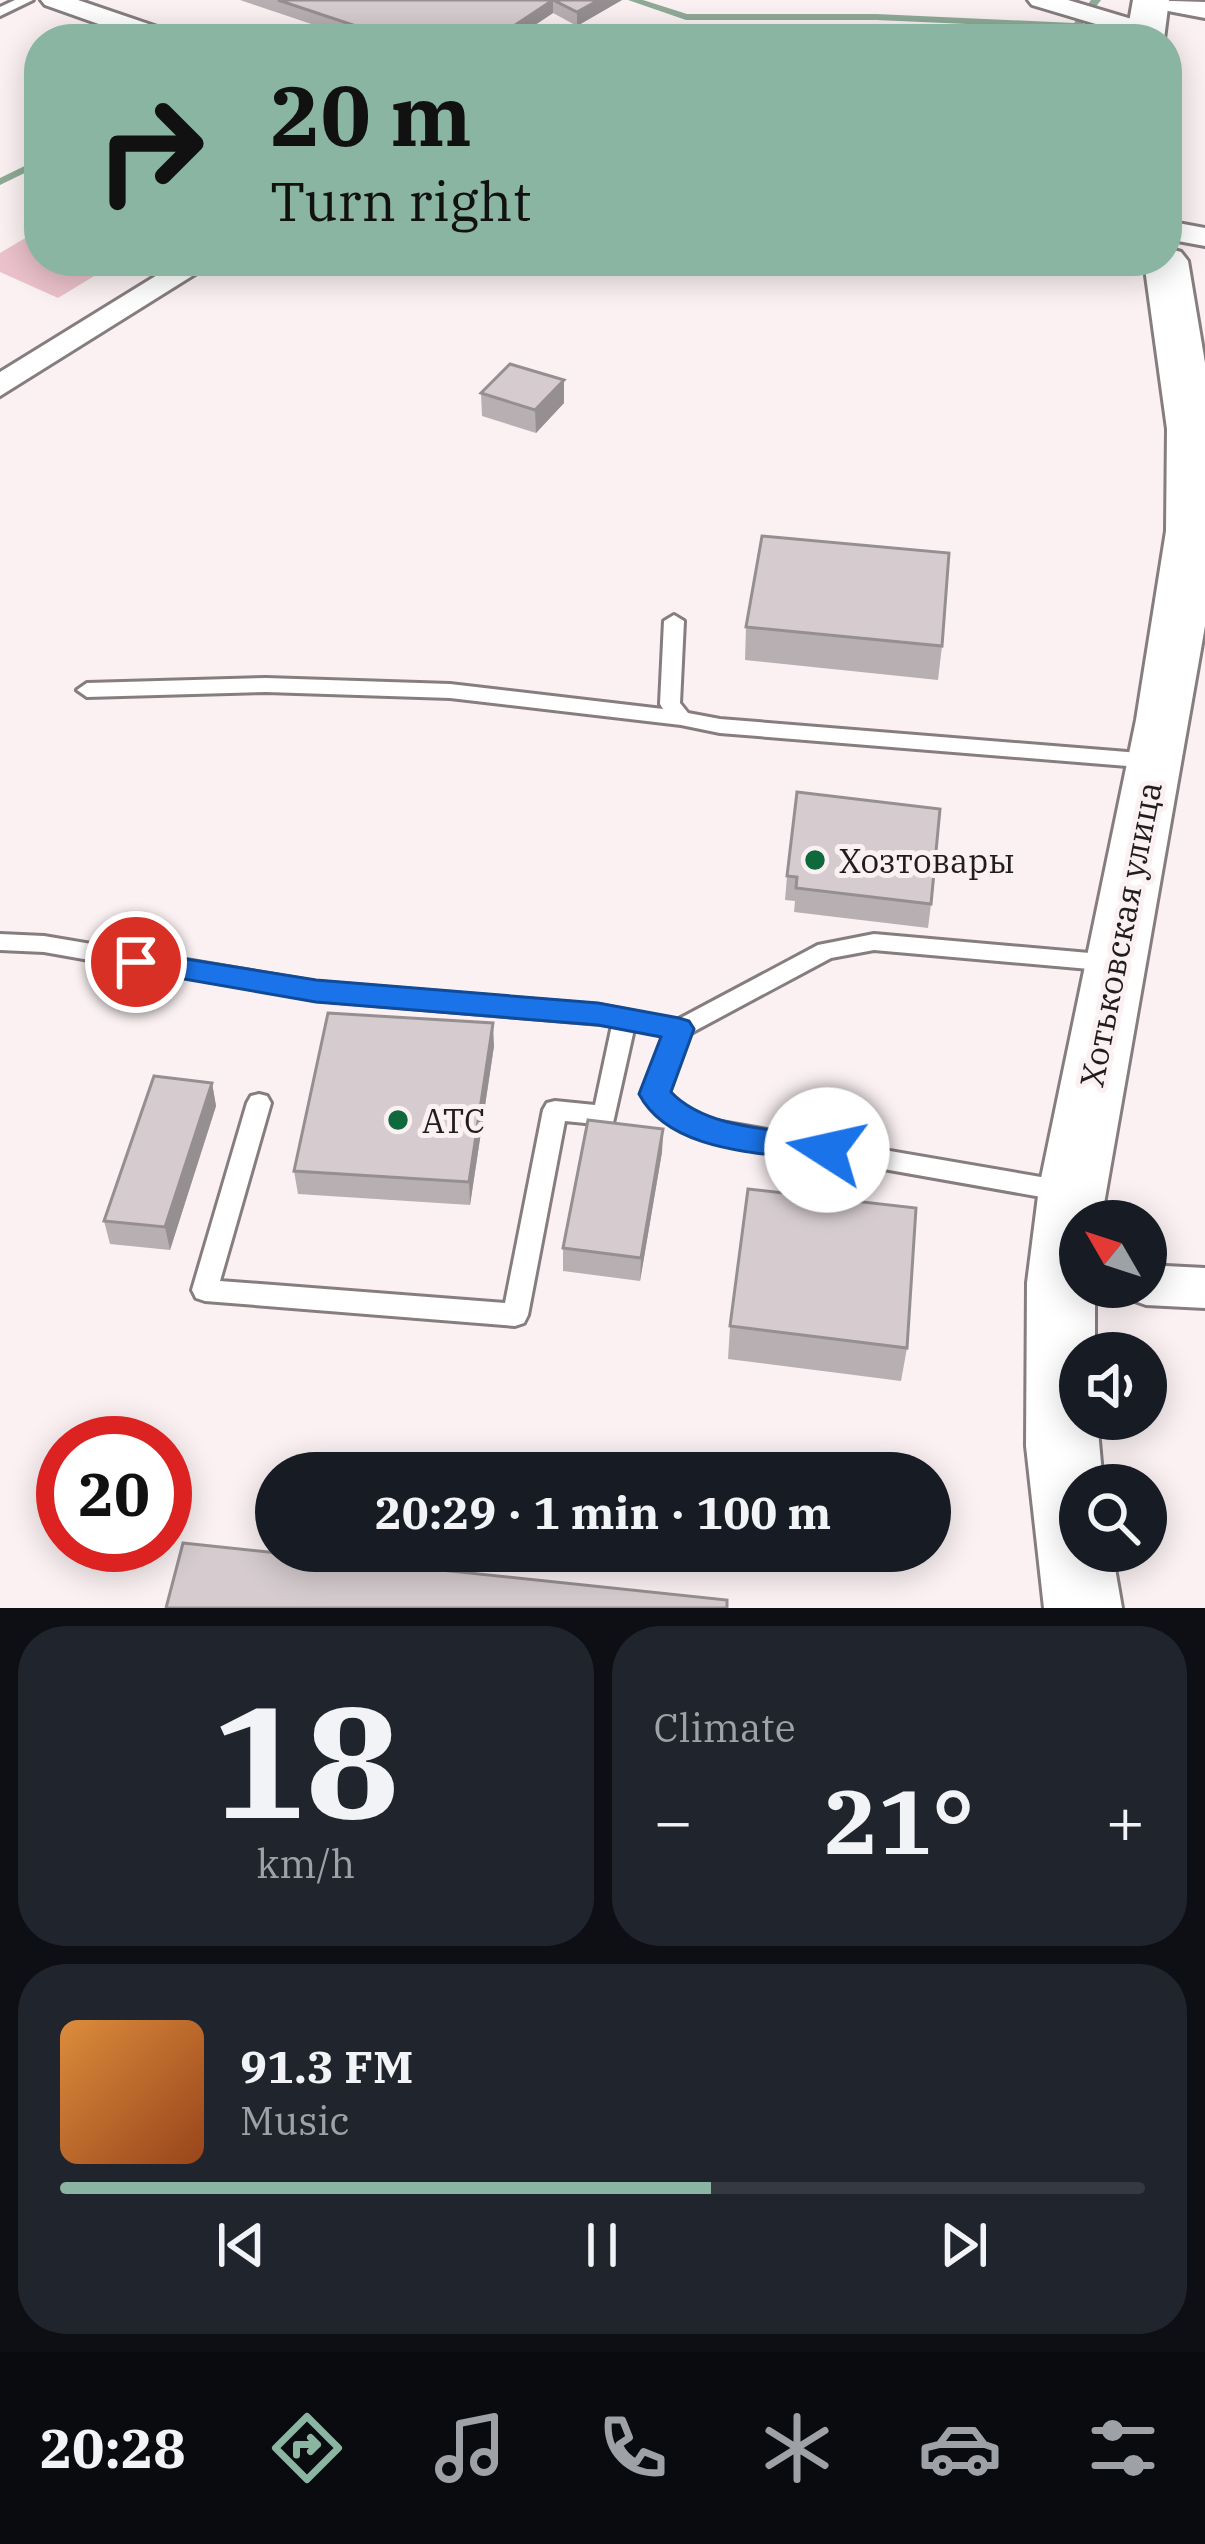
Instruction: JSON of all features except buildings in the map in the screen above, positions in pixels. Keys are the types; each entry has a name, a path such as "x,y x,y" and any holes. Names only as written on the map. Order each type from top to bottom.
{"main road":[{"name":"Хотьковская улица","path":"1071,1200 1153,761 1188,666 1191,422 1168,276"},
{"name":"Хотьковская улица","path":"1070,1308 1066,1493 1083,1608"}],"street":[{"path":"54,0 123,24"},
{"path":"1054,4 1106,19 1205,10"},
{"path":"0,386 176,276"},
{"path":"1167,1287 1205,1288"}],"lane":[{"path":"0,12 26,0"},
{"path":"674,621 670,704 681,718"},
{"path":"87,690 266,685 450,691 720,726 1153,761"},
{"path":"0,942 44,944 316,991 625,1019 679,1029 826,951 874,942 1116,963"},
{"path":"259,1103 205,1290 515,1315 555,1110 605,1116 625,1019"},
{"path":"679,1029 655,1094 671,1112 699,1128 1071,1192"}],"shaded area":[{"path":"24,239 24,276 94,276 58,298 0,272 0,253"}],"waterway":[{"path":"633,0 686,17 876,17 1032,24"},
{"path":"1078,24 1096,0"},
{"path":"0,182 24,170"}],"place":[{"name":"Хозтовары","path":"815,860"},
{"name":"АТС","path":"398,1120"}],"route":[{"path":"136,962 316,991 598,1014 679,1029 655,1094 671,1112 699,1128 827,1150"}]}
